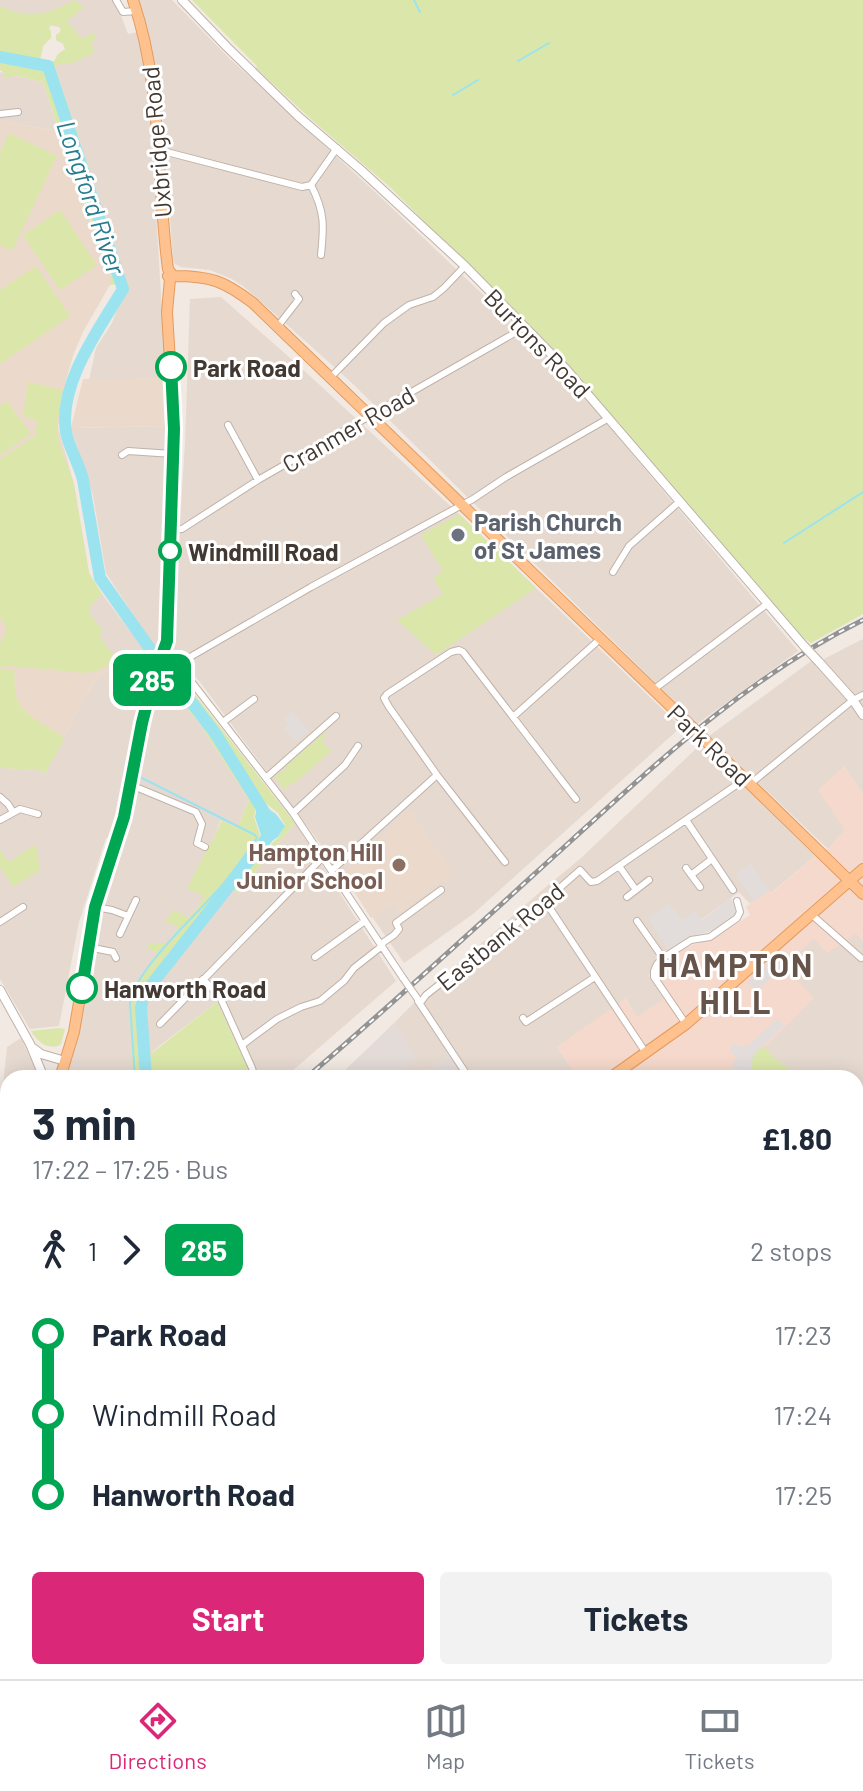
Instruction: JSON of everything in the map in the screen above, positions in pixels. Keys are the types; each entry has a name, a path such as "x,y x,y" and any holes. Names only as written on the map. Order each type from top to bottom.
{"main road":[{"name":"Uxbridge Road","path":"62,1070 74,1032 95,907 124,817 142,723 167,641 173,409 167,312 172,276 168,269 164,234 157,116 148,51 134,6"},
{"name":"Park Road","path":"172,276 199,276 232,287 278,326 863,894"},
{"path":"622,1070 686,1024 863,869"}],"street":[{"name":"Uxbridge Road","path":"116,0 123,12 134,6"},
{"name":"Burtons Road","path":"182,0 299,117 465,266 525,327 609,418 863,715"},
{"path":"0,114 18,112"},
{"path":"159,150 302,187 311,185 337,148"},
{"path":"311,185 319,200 324,226 321,255"},
{"path":"330,378 384,323 409,305 433,297 465,266"},
{"path":"278,326 299,299 295,294"},
{"name":"Cranmer Road","path":"171,530 182,529 258,480 525,327"},
{"path":"178,664 609,418"},
{"path":"228,425 258,480"},
{"path":"122,455 128,451 173,454"},
{"path":"613,572 629,546 679,502"},
{"path":"653,690 767,604"},
{"path":"513,717 600,639"},
{"path":"505,862 437,775 384,698 391,691 451,652 463,652 576,799"},
{"path":"163,653 178,664 293,813 464,1070"},
{"path":"636,890 619,866 748,782 863,695"},
{"path":"223,722 254,699"},
{"path":"267,777 336,716"},
{"path":"293,813 345,765 358,746"},
{"path":"332,870 437,775"},
{"path":"131,785 196,812 202,824 197,843 205,847"},
{"path":"0,797 13,812"},
{"path":"0,820 20,809 38,814"},
{"path":"686,820 733,890"},
{"path":"160,1024 323,857"},
{"path":"691,875 712,859"},
{"name":"Eastbank Road","path":"418,1001 580,870 591,882 619,866"},
{"path":"686,868 700,887"},
{"path":"627,897 649,880"},
{"path":"242,1045 277,1019 320,1001 394,935 399,929 396,923 441,890"},
{"path":"120,934 136,900"},
{"path":"545,901 646,1053"},
{"path":"686,1024 654,977 654,971 663,958 691,940 710,937 737,918 740,912 737,901"},
{"path":"0,922 23,907"},
{"path":"95,907 128,916"},
{"path":"812,915 861,958"},
{"path":"315,957 365,921"},
{"path":"637,921 663,958"},
{"path":"88,947 115,952"},
{"path":"523,1018 526,1022 595,977"},
{"path":"203,979 220,997 252,1070"},
{"path":"0,990 41,1070"},
{"path":"30,1044 41,1054 65,1061"}],"shaded area":[{"path":"0,0 115,0 128,34 138,32 149,97 166,378 89,380 96,348 112,323 127,283 54,64 77,55 59,27 0,16"},
{"path":"139,0 172,0 230,59 558,366 798,651 697,724 351,382 293,330 232,279 210,270 175,264 157,71"},
{"path":"0,72 43,82 59,131 0,121"},
{"path":"0,121 59,131 111,277 111,283 74,353 58,427 74,484 89,573 102,594 90,606 89,613 103,631 99,636 119,663 99,676 86,695 45,773 0,768"},
{"path":"221,297 459,514 681,727 473,914 404,963 342,873 200,682 172,652 190,299"},
{"path":"166,378 167,426 71,428 83,379"},
{"path":"167,426 162,628 157,651 106,573 93,495 71,428"},
{"path":"102,594 148,655 123,801 112,839 106,838 79,922 59,1026 30,1029 0,979 0,768 45,773 86,695 99,676 118,663 98,635 89,613 90,606"},
{"path":"863,639 863,708 822,660"},
{"path":"814,659 851,701 863,720 863,794 844,766 845,830 828,849 709,736"},
{"path":"160,678 198,721 249,800 237,828 221,820 212,843 204,896 233,889 238,893 295,823 396,981 293,1070 248,1070 217,1002 133,1070 64,1070 83,997 103,897 136,796"},
{"path":"292,711 309,731 296,742 284,728 288,724 284,719"},
{"path":"701,744 815,856 771,893 769,891 750,904 739,892 701,920 649,919 669,950 654,961 649,976 664,999 637,1018 626,999 557,1047 573,1070 457,1070 449,1055 429,1070 402,1070 417,1058 394,1023 580,859"},
{"path":"844,766 863,794 863,940 856,934 827,953 814,939 783,966 814,998 751,1061 751,1070 573,1070 557,1047 625,999 637,1017 669,995 657,973 659,965 680,950 711,940 750,915 746,907 770,890 772,893 815,856 828,849 845,830 818,790"},
{"name":"Hampton Hill Junior School","path":"411,810 453,873 401,913 393,903 371,918 342,873 362,855 364,857 369,853 368,849"},
{"path":"751,863 769,890 754,901 736,874"},
{"path":"731,898 736,911 734,917 716,930 691,936 669,950 648,918 669,903 681,920 695,911 702,920"},
{"path":"856,933 863,940 863,1070 751,1070 751,1061 783,966 814,938"},
{"path":"772,959 781,968 756,992 747,982"},
{"path":"778,1018 784,1025 753,1056 751,1070 730,1068 737,1058 729,1050 735,1043 741,1048 748,1046"},
{"path":"394,1023 418,1058 402,1070 345,1070"},
{"path":"21,1038 35,1070 5,1070 7,1047"},
{"path":"449,1055 457,1070 429,1070"}],"green space":[{"path":"75,0 84,7 66,20 81,38 95,33 96,38 91,42 95,52 71,64 62,63 55,67 127,283 110,285 110,271 43,82 14,75 5,78 0,70 0,61 46,69 50,78 53,77 49,61 54,61 65,49 56,40 61,27 51,24 51,38 43,46 40,61 0,52 0,8 23,14 40,14"},
{"path":"192,0 863,0 863,614 811,643 802,637 561,359 390,187 256,68"},
{"path":"9,133 57,156 12,251 0,245 0,152"},
{"path":"60,210 97,265 60,290 23,235"},
{"path":"36,266 70,316 0,364 0,290"},
{"path":"28,382 63,390 57,424 59,442 74,484 89,573 102,594 90,606 90,615 103,631 99,636 117,660 97,671 84,673 0,667 0,644 7,629 0,616 0,459 35,436 37,421 23,416"},
{"path":"7,401 31,434 0,455 0,406"},
{"path":"459,514 536,588 436,655 397,620 443,594 433,578 443,571 421,535"},
{"path":"14,669 16,695 23,709 65,738 45,773 0,768 0,670"},
{"path":"175,669 295,823 238,893 233,889 278,838 285,825 278,813 263,801 216,730 171,671"},
{"path":"166,673 213,734 257,802 254,817 261,838 259,852 219,897 216,907 203,915 158,973 157,982 149,984 138,1002 143,1060 217,1002 248,1070 133,1070 129,993 158,954 147,948 151,943 167,944 179,927 165,922 174,910 189,918 198,908 204,896 187,888 222,820 237,828 249,800 198,721 160,678"},
{"path":"324,733 327,735 321,740 331,751 285,790 274,776 286,769"},
{"path":"36,844 40,870 13,887 0,867 0,850 9,862"},
{"path":"65,1029 61,1044 54,1047 42,1043 31,1031"},
{"path":"763,1046 790,1069 750,1070 751,1056"}],"water":[{"path":"258,802 276,814 285,826 278,837 258,850 262,838 255,817"}],"waterway":[{"path":"414,0 420,12"},
{"path":"518,61 549,43"},
{"name":"Longford River","path":"0,57 48,66 123,289 82,358 68,395 65,414 67,438 83,480 100,578 215,733 266,815"},
{"path":"453,95 478,80"},
{"path":"784,543 863,492"},
{"path":"134,1070 130,1003 134,990 154,960 222,886 257,838 138,776"},
{"name":"Longford River","path":"145,1070 141,1008 144,994 267,838"}],"railway":[{"path":"315,1070 710,719 784,665 863,620"}],"bus line":[{"name":"285","path":"82,988 95,907 124,817 142,723 167,641 174,429 171,367"}],"place":[{"name":"Park Road","path":"171,367"},
{"name":"Parish Church of St James","path":"458,535"},
{"name":"Windmill Road","path":"170,551"},
{"name":"Hampton Hill Junior School","path":"399,865"},
{"name":"Hanworth Road","path":"82,988"}],"district":[{"name":"HAMPTON HILL","path":"736,982"}]}
